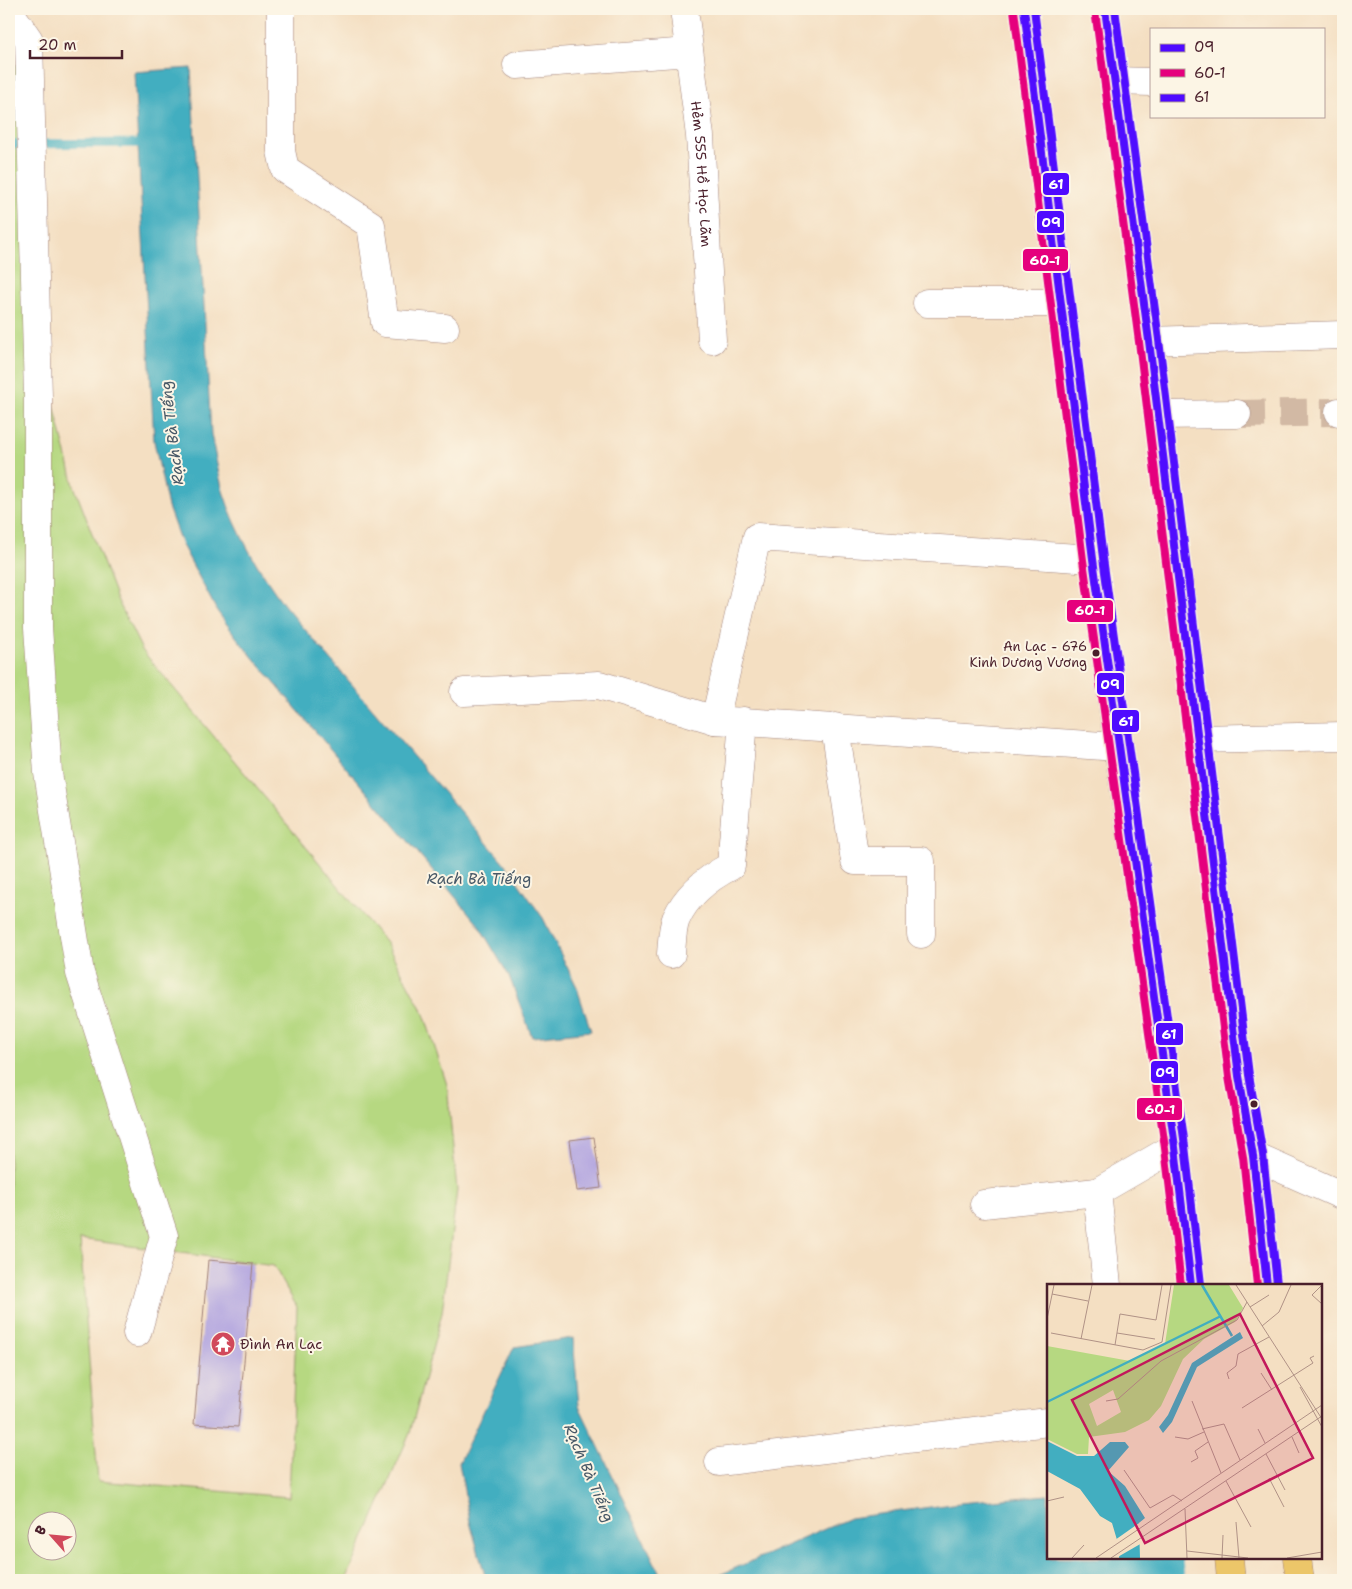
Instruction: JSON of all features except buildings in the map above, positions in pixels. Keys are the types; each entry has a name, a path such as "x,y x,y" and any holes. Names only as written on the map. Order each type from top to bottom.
{"main road":[{"path":"1024,9 1093,559 1175,1147 1191,1284"},
{"path":"1105,9 1149,341 1239,1076 1253,1156 1267,1284"},
{"path":"1229,1559 1231,1580"}],"street":[{"path":"281,9 281,151 285,169 371,226 384,322 445,328"},
{"name":"Hẻm 555 Hồ Học Lãm","path":"684,9 700,136 712,340"},
{"path":"9,12 29,40 38,397 38,628 48,773 80,974 164,1236 137,1333"},
{"path":"517,66 689,52"},
{"path":"1114,81 1150,82"},
{"path":"927,303 1061,303"},
{"path":"1149,341 1343,335"},
{"path":"1158,415 1237,414"},
{"path":"715,720 757,537 1093,559"},
{"path":"464,692 599,685 715,720 1118,747"},
{"path":"671,954 676,920 690,897 712,876 731,866 743,721"},
{"path":"835,727 855,861 921,861 921,934"},
{"path":"1198,739 1343,736"},
{"path":"984,1204 1098,1192 1175,1147"},
{"path":"1253,1156 1343,1196"},
{"path":"1098,1192 1108,1284"},
{"path":"720,1462 1047,1422"}],"green space":[{"path":"9,57 12,65 35,64 44,365 74,486 117,599 142,650 386,943 424,1014 447,1085 457,1190 442,1313 410,1433 346,1580 9,1580","holes":["80,1239 274,1266 297,1307 289,1497 98,1481"]}],"water":[{"name":"Rạch Bà Tiếng","path":"191,68 211,434 228,506 241,536 257,565 285,606 505,864 543,918 576,985 591,1031 532,1037 509,976 478,924 240,642 217,611 181,543 168,507 154,441 134,72"},
{"name":"Rạch Bà Tiếng","path":"573,1338 579,1406 663,1580 486,1579 470,1522 459,1463 514,1347"},
{"path":"1047,1495 1047,1559 1185,1559 1232,1580 708,1580 850,1518 960,1503"}],"pier":[{"path":"1182,1559 1191,1559 1235,1580 1185,1580"}],"waterway":[{"path":"9,144 148,143"}],"tunnel":[{"path":"1237,414 1339,412"}],"transit line":[{"name":"09","path":"1024,9 1093,559 1175,1147 1191,1284"},
{"name":"61","path":"1034,9 1103,558 1185,1146 1201,1284"},
{"name":"09","path":"1105,9 1149,341 1239,1076 1253,1156 1267,1284"},
{"name":"61","path":"1115,9 1159,340 1249,1075 1263,1155 1277,1284"},
{"name":"60-1","path":"1014,10 1083,560 1165,1148 1181,1284"},
{"name":"60-1","path":"1095,10 1139,342 1229,1077 1243,1157 1257,1284"}],"place":[{"name":"An Lạc - 676 Kinh Dương Vương","path":"1096,653"},
{"name":"Đình An Lạc","path":"223,1344"}]}
